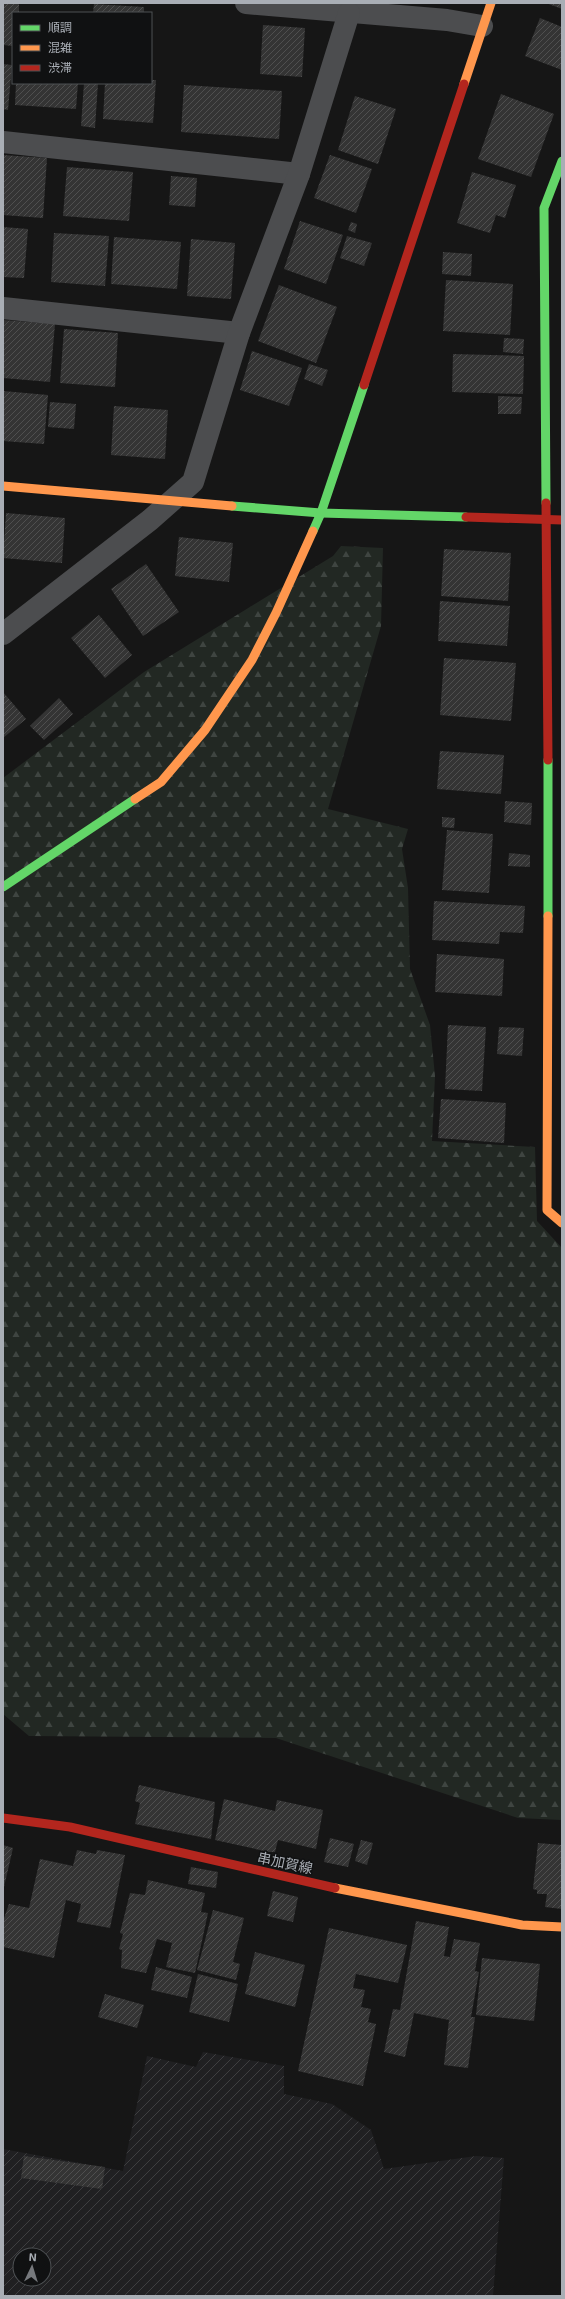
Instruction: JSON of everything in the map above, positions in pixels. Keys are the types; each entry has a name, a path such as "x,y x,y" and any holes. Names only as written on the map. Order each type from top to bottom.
{"street":[{"path":"246,3 349,13 447,20 482,26"},
{"path":"3,887 161,782 205,730 252,660 276,612 321,513 482,26 491,3"},
{"path":"3,634 172,502 193,482 239,333 299,174 349,13"},
{"path":"3,142 299,174"},
{"path":"562,161 544,208 545,520 548,663 547,1210 562,1223"},
{"path":"3,308 239,333"},
{"path":"3,486 172,502 291,509 321,513 562,520"},
{"name":"串加賀線","path":"3,1818 70,1827 281,1877 455,1913 522,1925 562,1927"}],"shaded area":[{"path":"203,2052 284,2066 284,2094 332,2104 371,2130 384,2169 476,2156 504,2158 493,2296 3,2296 3,2149 123,2171 147,2056 196,2067"}],"green space":[{"path":"341,546 383,548 381,626 328,809 408,829 402,849 408,888 410,969 430,1025 435,1076 432,1141 535,1147 537,1221 562,1248 562,1820 518,1818 276,1738 29,1736 3,1714 3,778 144,672 333,556"}],"building":[{"path":"3,3 19,3 19,12 12,12 12,46 3,45"},
{"path":"546,3 562,3 562,9"},
{"path":"94,4 144,7 144,12 93,12"},
{"path":"540,18 562,27 562,70 525,56"},
{"path":"263,25 305,28 302,77 260,74"},
{"path":"3,64 12,65 8,110 3,109"},
{"path":"152,80 156,80 153,123 103,119 105,84 152,84"},
{"path":"16,84 78,84 76,109 15,105"},
{"path":"84,84 98,84 95,128 81,126"},
{"path":"184,85 282,91 279,139 181,132"},
{"path":"501,94 554,114 531,177 478,159"},
{"path":"355,96 396,109 378,164 338,150"},
{"path":"3,155 47,158 43,218 3,215"},
{"path":"330,155 372,169 356,213 314,198"},
{"path":"67,167 133,172 129,221 63,216"},
{"path":"472,172 516,185 505,218 496,215 490,233 457,223"},
{"path":"171,176 197,178 195,207 169,205"},
{"path":"300,221 343,235 326,284 284,269"},
{"path":"351,222 357,224 355,233 348,230"},
{"path":"3,227 28,229 24,278 3,277"},
{"path":"54,233 109,236 105,286 51,282"},
{"path":"347,236 372,243 364,266 340,258"},
{"path":"114,237 181,242 177,289 111,284"},
{"path":"191,239 235,243 231,299 187,296"},
{"path":"443,252 472,254 471,276 442,274"},
{"path":"446,280 513,284 510,335 443,331"},
{"path":"279,285 337,307 316,363 258,341"},
{"path":"3,320 55,324 50,382 3,378"},
{"path":"64,329 118,333 115,387 60,383"},
{"path":"504,338 524,339 523,354 503,352"},
{"path":"252,351 302,368 289,406 240,390"},
{"path":"453,354 524,356 523,394 452,392"},
{"path":"309,364 328,370 322,386 304,379"},
{"path":"3,391 48,395 44,444 3,441"},
{"path":"498,396 522,397 521,414 498,414"},
{"path":"50,402 76,404 74,429 48,427"},
{"path":"114,406 168,410 165,459 111,455"},
{"path":"6,513 65,518 62,563 3,558"},
{"path":"179,537 233,543 229,582 175,576"},
{"path":"444,549 511,553 508,601 441,596"},
{"path":"146,564 179,612 143,636 111,589"},
{"path":"440,601 510,606 507,646 438,641"},
{"path":"99,615 132,655 105,678 71,638"},
{"path":"444,658 516,663 511,721 440,715"},
{"path":"3,692 26,719 3,738"},
{"path":"59,698 73,714 44,740 30,726"},
{"path":"440,751 504,755 501,794 437,789"},
{"path":"505,801 532,803 531,825 504,822"},
{"path":"442,817 455,818 454,828 442,827"},
{"path":"447,830 493,834 489,893 442,890"},
{"path":"509,853 530,855 530,867 508,866"},
{"path":"434,901 525,906 523,933 500,932 499,944 432,940"},
{"path":"437,954 504,959 502,996 435,992"},
{"path":"448,1025 486,1027 482,1091 445,1089"},
{"path":"499,1027 524,1028 522,1056 497,1054"},
{"path":"441,1099 506,1103 504,1143 438,1138"},
{"path":"139,1785 215,1802 211,1839 135,1824 140,1803 135,1801"},
{"path":"224,1799 275,1811 277,1800 323,1810 316,1849 278,1840 275,1852 269,1852 215,1840"},
{"path":"330,1838 354,1844 348,1867 324,1862"},
{"path":"361,1840 373,1843 367,1865 355,1861"},
{"path":"538,1843 562,1845 562,1909 545,1907 547,1894 537,1894 537,1890 533,1889"},
{"path":"3,1845 13,1848 4,1887 3,1887"},
{"path":"77,1850 96,1854 97,1850 125,1855 110,1928 77,1922 81,1904 66,1900 54,1958 3,1947 3,1921 9,1904 29,1908 40,1859 73,1866"},
{"path":"191,1867 218,1872 216,1888 188,1884"},
{"path":"148,1880 205,1893 201,1912 208,1913 195,1973 166,1967 172,1943 157,1939 146,1973 121,1968 122,1950 119,1949 123,1934 120,1933 130,1893 145,1895"},
{"path":"273,1891 298,1897 293,1922 267,1916"},
{"path":"213,1910 244,1918 233,1962 240,1964 236,1980 197,1970"},
{"path":"416,1921 449,1927 444,1956 450,1957 454,1939 480,1943 475,1971 479,1972 471,2017 475,2017 468,2068 444,2065 449,2020 414,2013 405,2057 384,2052 393,2009 400,2010"},
{"path":"329,1928 407,1945 398,1983 356,1974 353,1988 365,1990 361,2007 371,2009 368,2022 376,2024 363,2086 298,2071"},
{"path":"255,1952 305,1965 295,2007 245,1994"},
{"path":"482,1958 540,1964 534,2021 476,2015"},
{"path":"156,1967 192,1977 187,1998 151,1990"},
{"path":"198,1974 238,1984 229,2022 189,2012"},
{"path":"105,1994 144,2005 137,2028 98,2017"},
{"path":"24,2156 105,2167 102,2189 21,2178"}],"traffic: fast":[{"path":"546,503 544,208 562,161"},
{"path":"313,531 321,513 364,385"},
{"path":"232,506 321,513 466,517"},
{"path":"548,760 548,916"},
{"path":"3,887 135,799"}],"traffic: slow":[{"path":"464,84 491,3"},
{"path":"3,486 232,506"},
{"path":"135,799 161,782 205,730 252,660 276,613 313,531"},
{"path":"548,916 547,1210 562,1223"},
{"path":"335,1888 522,1925 562,1927"}],"traffic: jam":[{"path":"364,385 464,84"},
{"path":"546,503 548,760"},
{"path":"466,517 562,520"},
{"path":"3,1818 70,1827 335,1888"}]}
